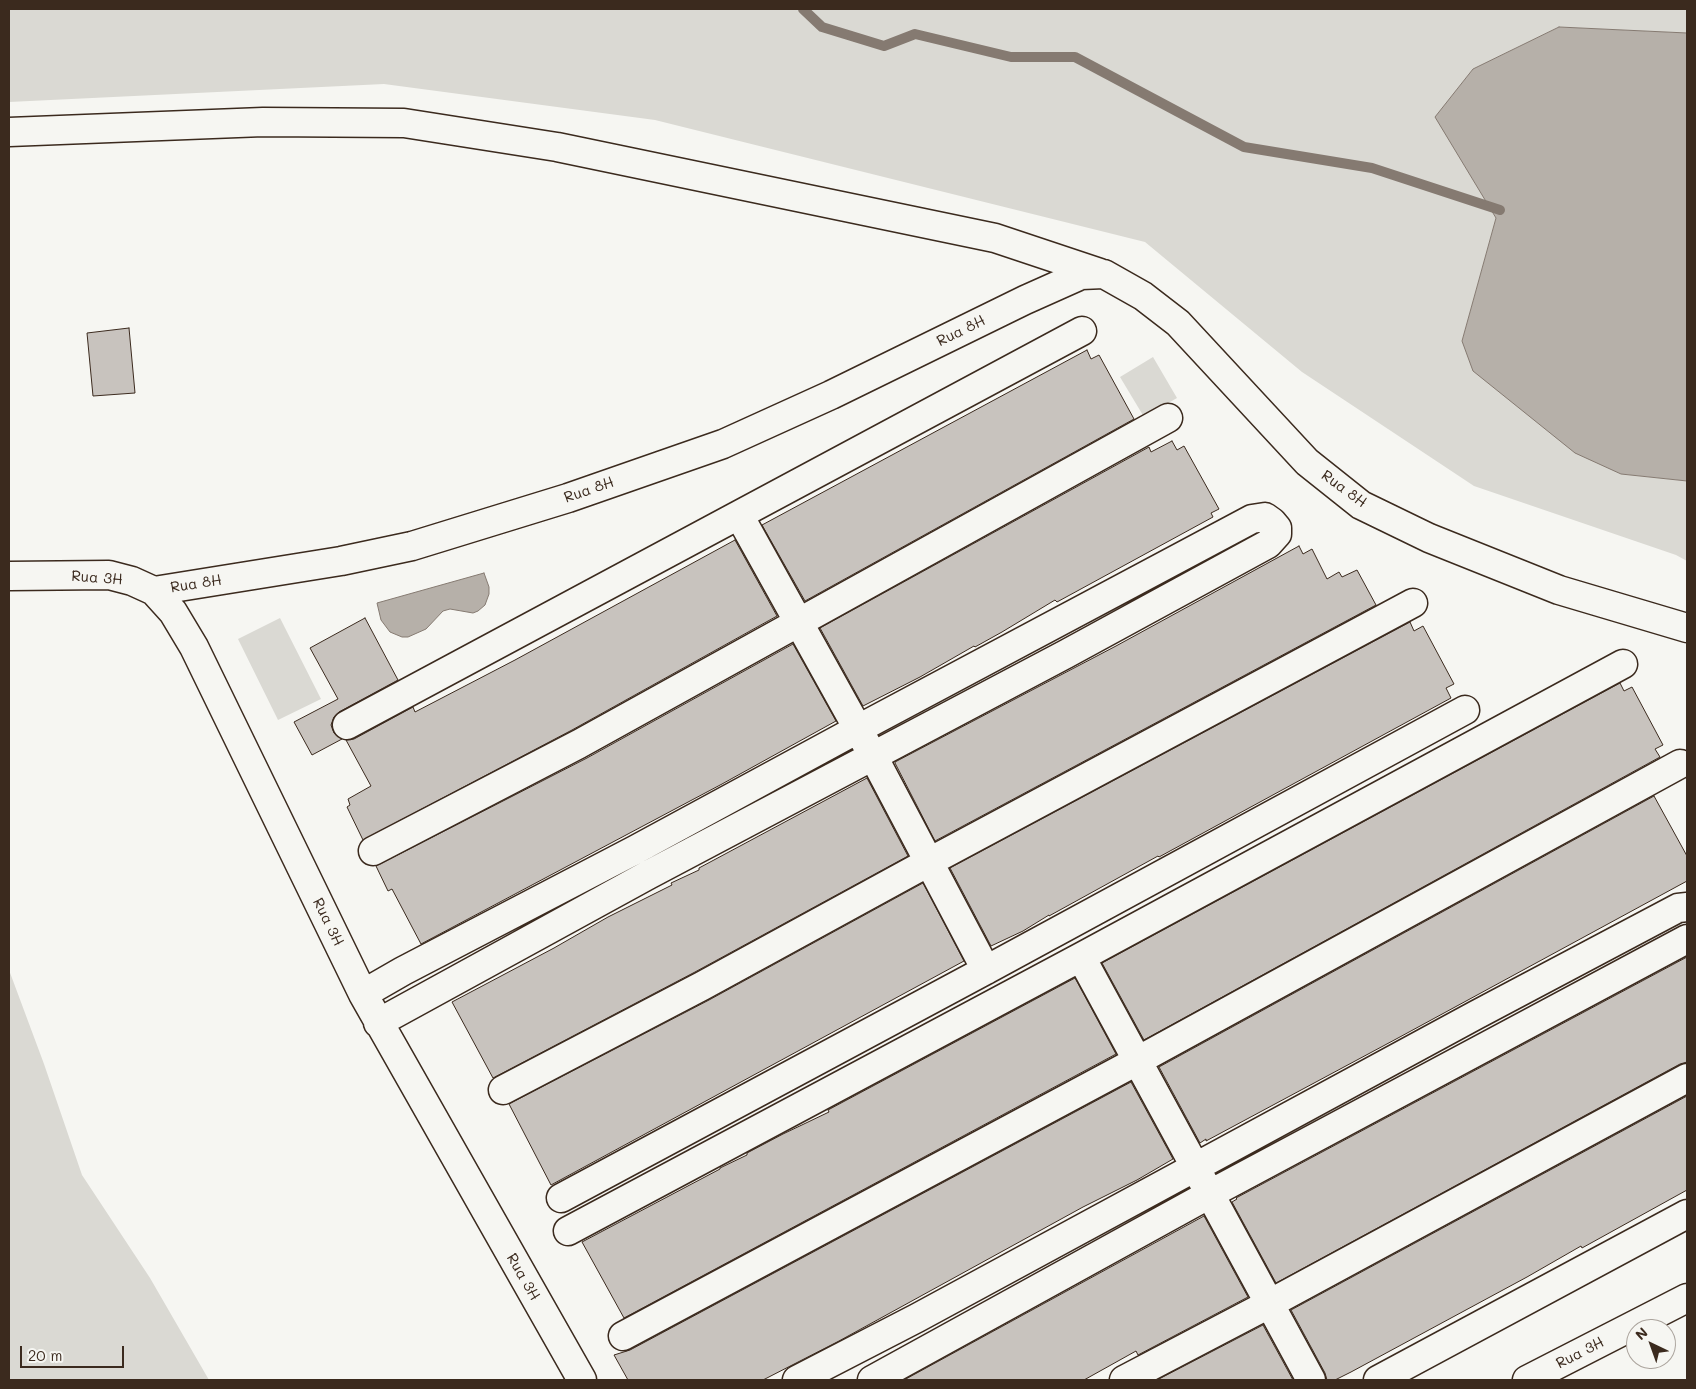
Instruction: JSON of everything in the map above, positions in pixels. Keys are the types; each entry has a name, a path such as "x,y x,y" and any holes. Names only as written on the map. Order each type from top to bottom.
{"street":[{"path":"9,132 263,122 404,123 557,146 995,238 1104,274"},
{"name":"Rua 8H","path":"154,591 340,561 412,546 568,498 723,444 831,395 1072,279 1081,275 1104,274 1143,296 1178,323 1307,462 1361,505 1429,538 1559,590 1687,628"},
{"path":"348,725 1082,331"},
{"path":"373,850 579,744 1168,418"},
{"path":"739,515 873,756 986,970"},
{"path":"363,994 1252,519 1265,517 1276,528 1277,534 1268,544 1100,636 648,875 378,1023"},
{"name":"Rua 3H","path":"9,576 109,575 132,581 154,591 173,612 194,647 378,1023 582,1380"},
{"path":"503,1090 702,986 929,862 1414,603"},
{"path":"568,1231 1081,957 1623,664"},
{"path":"561,1198 1465,710"},
{"path":"623,1336 1137,1061 1680,764"},
{"path":"796,1380 917,1318 1194,1167 1678,908 1687,907"},
{"path":"872,1380 1210,1194 1687,939"},
{"path":"1081,957 1311,1380"},
{"path":"1124,1380 1269,1304 1687,1078"},
{"path":"1378,1380 1687,1214"},
{"name":"Rua 3H","path":"1527,1380 1687,1298"}],"shaded area":[{"path":"9,9 1687,9 1687,33 1559,27 1473,69 1436,117 1496,218 1462,341 1621,474 1687,481 1687,561 1676,555 1474,486 1302,372 1145,242 655,120 384,84 9,102"},
{"path":"1559,27 1687,33 1687,481 1621,474 1575,453 1473,371 1462,341 1496,218 1435,117 1473,69"},
{"path":"1153,357 1177,398 1144,417 1120,377"},
{"path":"484,573 489,587 489,594 485,605 478,611 473,613 450,609 443,611 426,629 408,637 402,637 390,632 381,620 377,603"},
{"path":"280,618 321,699 278,720 238,639"},
{"path":"9,970 82,1175 150,1278 209,1380 9,1380"}],"building":[{"path":"129,328 135,393 93,396 87,333"},
{"path":"1087,350 1091,359 1099,355 1134,419 805,601 762,525"},
{"path":"1172,441 1177,450 1184,446 1219,509 1211,513 1213,517 1057,602 1055,600 975,647 863,706 820,628 1149,447 1151,452"},
{"path":"735,540 777,616 572,730 363,840 347,807 350,805 348,799 371,786 346,740 354,739 413,707 415,712 515,660"},
{"path":"1299,546 1303,554 1312,549 1327,579 1339,572 1342,577 1357,570 1376,605 935,841 895,762 1116,646"},
{"path":"365,618 398,680 339,712 334,717 331,725 334,733 342,739 312,755 294,722 338,699 310,648"},
{"path":"1410,622 1414,631 1423,626 1454,684 1446,688 1451,698 1049,915 1023,931 991,946 950,868"},
{"path":"793,644 836,721 722,784 421,944 392,889 388,891 376,866 587,758"},
{"path":"1620,683 1624,691 1632,687 1663,745 1655,749 1660,757 1144,1040 1102,963"},
{"path":"867,778 908,856 695,972 493,1078 452,1002 608,917 672,885 671,883 699,870 699,868"},
{"path":"1654,796 1687,856 1687,881 1200,1143 1159,1067"},
{"path":"923,883 964,961 551,1185 509,1104 709,1000"},
{"path":"1687,957 1687,1062 1680,1064 1276,1283 1232,1202 1236,1198"},
{"path":"1075,978 1116,1054 624,1318 582,1242 783,1134 829,1112 828,1110"},
{"path":"1131,1082 1173,1159 839,1341 763,1380 628,1380 614,1355 630,1350"},
{"path":"1687,1096 1687,1190 1351,1372 1335,1380 1327,1380 1291,1310"},
{"path":"1204,1216 1248,1297 1138,1355 1136,1351 1084,1380 904,1380"},
{"path":"1263,1325 1293,1380 1157,1380"}],"waterway":[{"path":"803,9 822,27 884,46 915,34 1011,57 1075,57 1244,147 1372,168 1500,210"}]}
